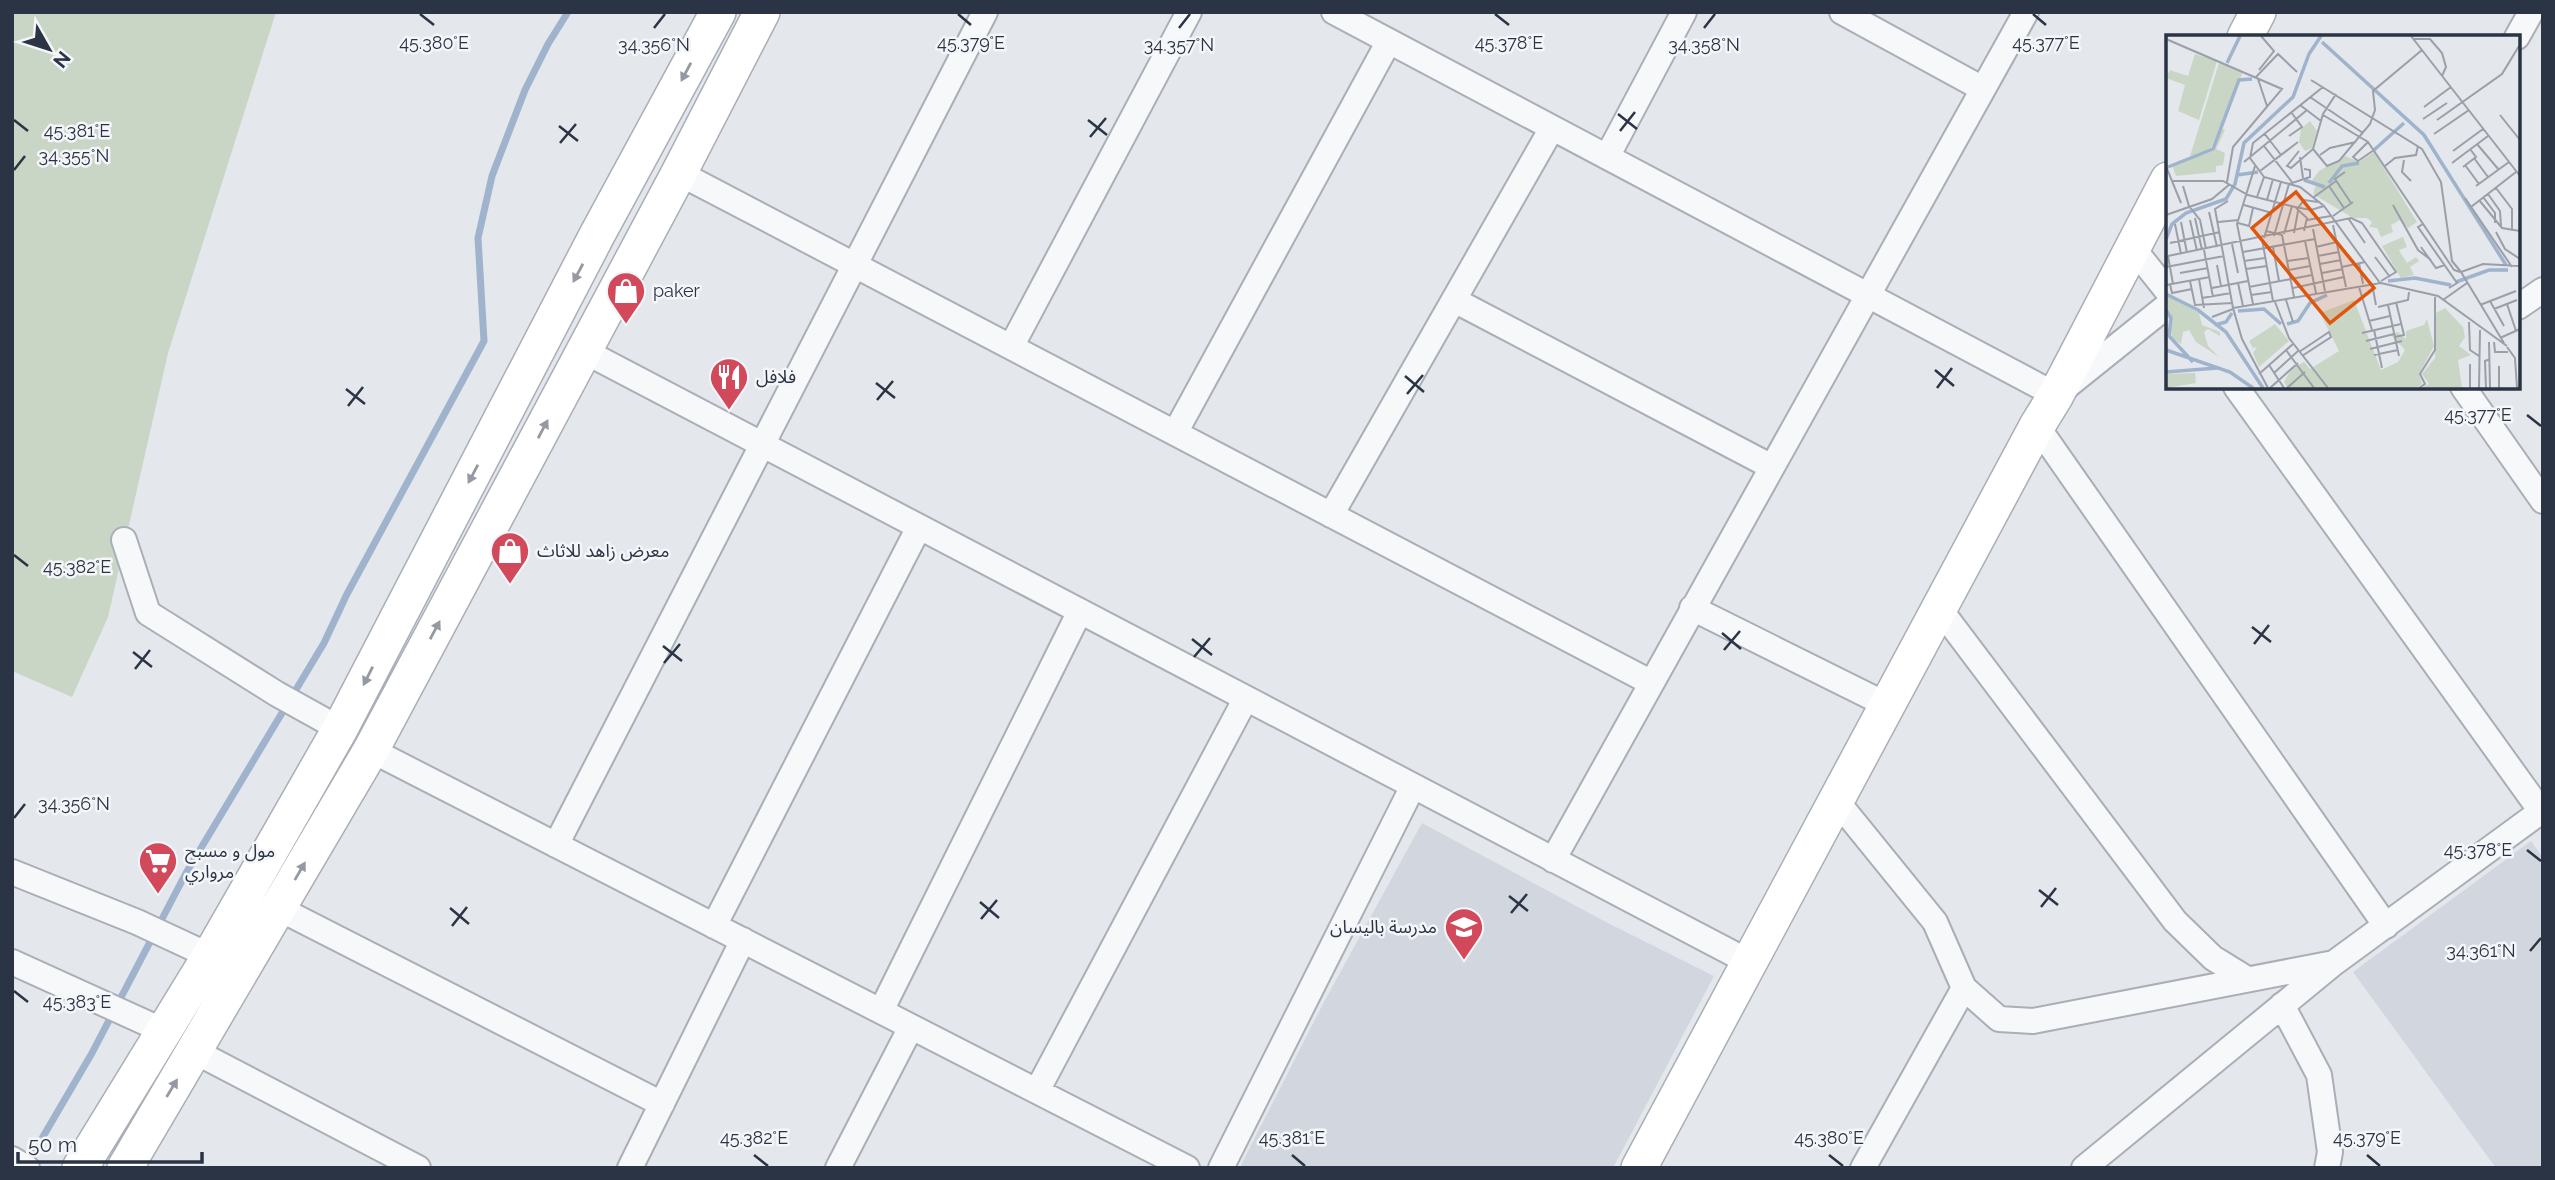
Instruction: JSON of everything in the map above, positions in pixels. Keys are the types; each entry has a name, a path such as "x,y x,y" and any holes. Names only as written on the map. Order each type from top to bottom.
{"main road":[{"path":"80,1168 149,1025 209,956 327,721 423,570 597,235 718,12"},
{"path":"125,1168 371,750 762,12"},
{"path":"2246,35 2258,12"},
{"path":"1639,1168 2056,395 2166,184"},
{"path":"423,570 459,585"}],"street":[{"path":"556,845 985,12"},
{"path":"1011,347 1189,12"},
{"path":"1334,12 2056,395 2166,307"},
{"path":"1606,157 1684,12"},
{"path":"1842,12 1983,89"},
{"path":"1553,860 2026,12"},
{"path":"2519,35 2531,12"},
{"path":"1175,433 1389,41"},
{"path":"1331,515 1552,128"},
{"path":"679,173 1650,682"},
{"path":"2132,247 2166,290"},
{"path":"2520,306 2543,290"},
{"path":"1454,300 1772,467"},
{"path":"584,351 1749,962"},
{"path":"2084,1168 2334,963 2542,812 2237,388"},
{"path":"2464,388 2543,501"},
{"path":"2037,426 2386,926"},
{"path":"714,926 919,527"},
{"path":"124,540 148,613 277,694 327,721"},
{"path":"1692,608 1887,705"},
{"path":"1939,608 2175,921 2213,958 2248,979"},
{"path":"881,1011 1080,611"},
{"path":"1037,1091 1246,698"},
{"path":"371,750 1186,1168"},
{"path":"1221,1168 1413,786"},
{"path":"1836,800 1935,922 1964,988 1999,1019 2033,1021 2334,963"},
{"path":"12,872 137,922 209,956"},
{"path":"278,908 662,1104"},
{"path":"630,1168 743,940"},
{"path":"12,962 149,1025"},
{"path":"1863,1168 1964,988"},
{"path":"2282,1005 2319,1075 2329,1152 2328,1168"},
{"path":"838,1168 911,1027"},
{"path":"194,1051 418,1168"},
{"path":"12,1159 27,1168"}],"shaded area":[{"path":"1422,823 1604,921 1714,976 1613,1168 1246,1168 1241,1165 1324,1002"},
{"path":"2531,841 2543,858 2543,1168 2496,1168 2353,972"}],"green space":[{"path":"12,12 276,12 168,353 108,617 72,697 12,671"}],"waterway":[{"path":"27,1164 92,1053 186,873 324,643 347,594 484,341 478,238 492,176 525,90 568,12"}],"place":[{"name":"paker","path":"626,325"},
{"name":"فلافل","path":"729,411"},
{"name":"معرض زاهد للاثاث","path":"510,585"},
{"name":"مول و مسبح مرواري","path":"158,895"},
{"name":"مدرسة بالیسان","path":"1464,961"}]}
